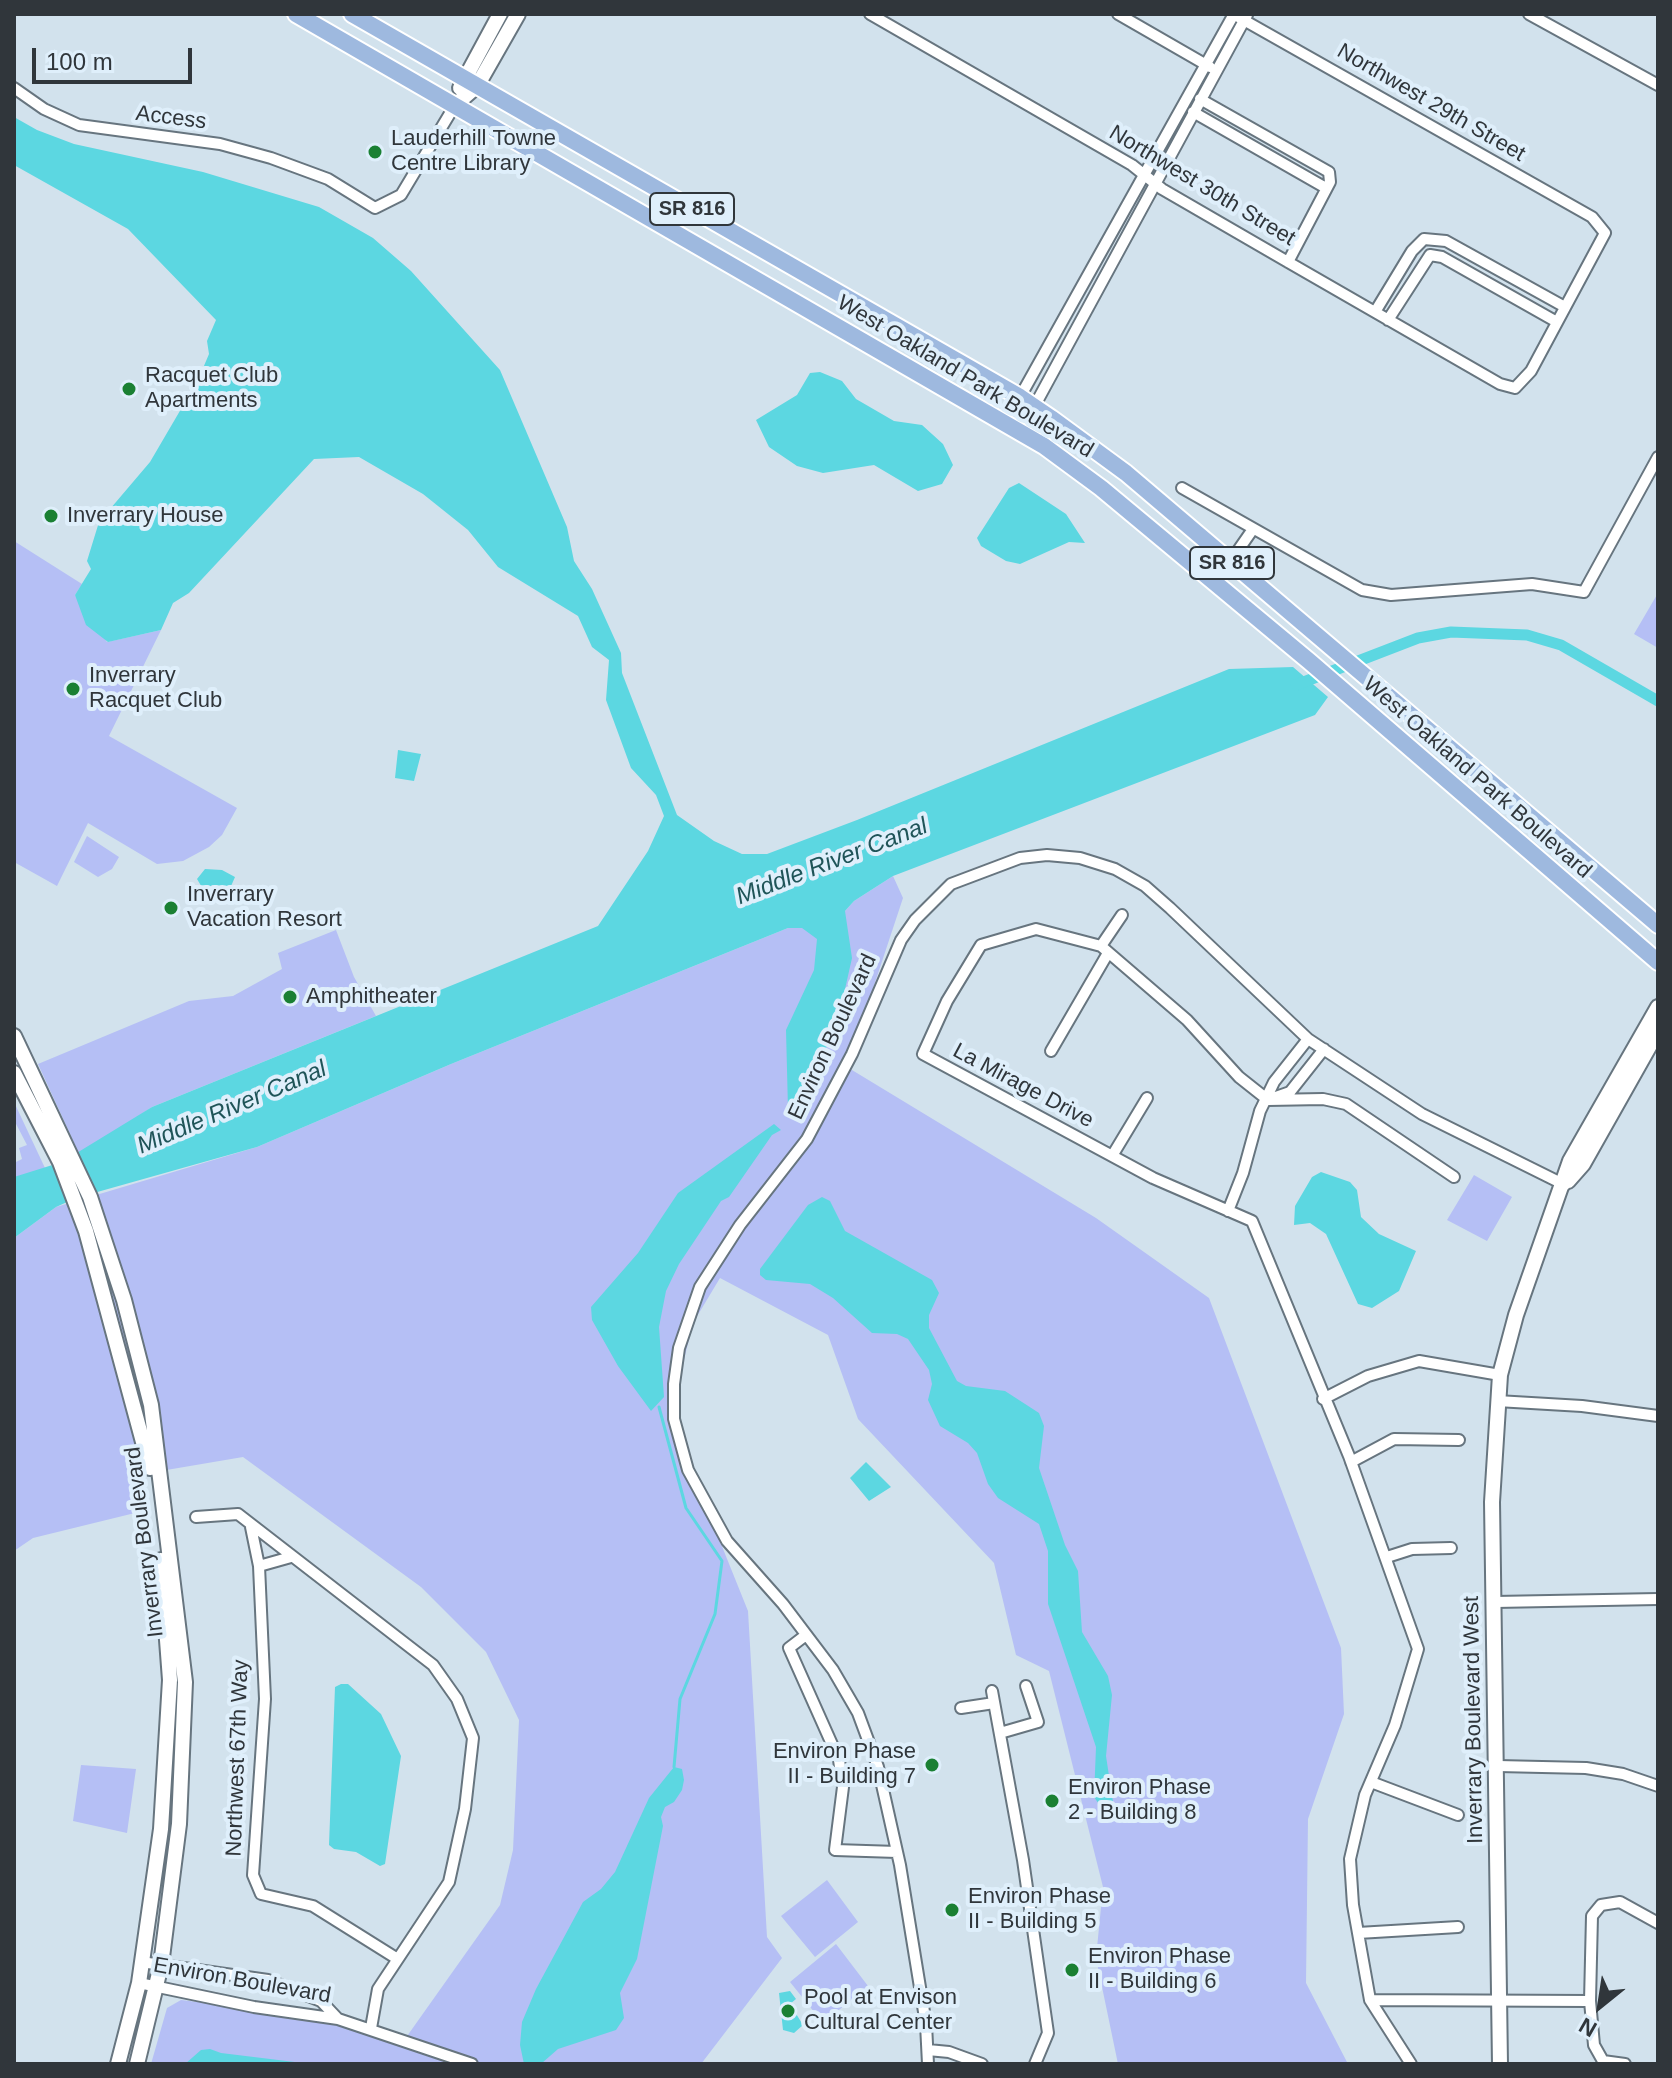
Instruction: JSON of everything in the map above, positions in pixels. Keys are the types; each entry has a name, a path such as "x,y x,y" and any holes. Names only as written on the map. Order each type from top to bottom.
{"main road":[{"name":"West Oakland Park Boulevard","path":"296,14 706,248 1044,446 1101,488 1309,661 1466,800 1658,962"},
{"name":"West Oakland Park Boulevard","path":"352,14 1027,402 1126,473 1658,925"},
{"path":"706,248 734,247 743,238"},
{"path":"737,266 752,261 785,263"},
{"path":"1466,800 1479,794 1513,802"}],"street":[{"path":"470,82 500,14"},
{"path":"455,105 518,14"},
{"name":"Northwest 30th Street","path":"870,14 1132,165 1149,180 1500,384 1515,388 1531,371 1557,322"},
{"path":"1118,14 1210,67"},
{"path":"1529,14 1658,85"},
{"path":"1027,402 1239,16"},
{"name":"Northwest 29th Street","path":"1239,16 1592,217 1605,233 1565,307"},
{"path":"1027,402 1149,180 1193,112 1210,67"},
{"name":"Access","path":"14,88 44,109 79,125 220,144 271,158 328,179 375,208 401,195 455,105"},
{"path":"1200,99 1329,172 1326,188 1288,262"},
{"path":"1193,112 1326,188"},
{"path":"1375,312 1412,251 1424,239 1446,241 1565,307 1557,322 1442,257 1430,255 1388,320"},
{"path":"1182,488 1362,590 1380,594 1532,584 1584,592 1658,457"},
{"path":"1230,562 1253,529"},
{"name":"Environ Boulevard","path":"928,2064 897,1852 878,1767 858,1713 833,1670 727,1541 688,1470 674,1419 674,1384 679,1348 700,1287 740,1225 807,1139 852,1054 901,940 923,909 951,884 1020,858 1047,855 1080,858 1115,869 1145,886 1170,908 1308,1039 1422,1114 1565,1185"},
{"name":"La Mirage Drive","path":"1051,1051 1122,915"},
{"name":"La Mirage Drive","path":"1228,1211 1112,1156 923,1054 947,1001 981,945 1036,929 1104,949 1187,1020 1239,1077 1268,1100"},
{"name":"Inverrary Boulevard West","path":"1500,2064 1492,1502 1500,1375 1516,1315 1565,1185 1570,1161 1658,1007"},
{"name":"Inverrary Boulevard West","path":"1565,1185 1583,1164 1658,1031"},
{"name":"Inverrary Boulevard","path":"14,1036 124,1300 151,1405 185,1682 179,1824 161,1965 137,2064"},
{"path":"1308,1039 1274,1082 1268,1100 1260,1111 1243,1173 1228,1211 1252,1221 1291,1309 1323,1399 1387,1557 1418,1649 1395,1725 1371,1782 1350,1859 1358,1933 1370,2000 1411,2064"},
{"path":"1268,1100 1290,1092 1324,1049"},
{"name":"Inverrary Boulevard","path":"14,1073 66,1159"},
{"path":"1112,1156 1147,1098"},
{"path":"1268,1100 1323,1099 1346,1104 1454,1177"},
{"name":"Inverrary Boulevard","path":"83,1200 150,1464 170,1680 161,1829 139,1983 118,2064"},
{"path":"1323,1399 1368,1376 1419,1361 1500,1375"},
{"path":"1497,1401 1582,1406 1658,1416"},
{"path":"1351,1462 1394,1439 1459,1440"},
{"path":"196,1517 238,1514 433,1665 457,1699 473,1738 465,1809 449,1882 378,1989 371,2028"},
{"name":"Northwest 67th Way","path":"251,1527 259,1566 265,1699 253,1875 261,1894 313,1906 396,1958"},
{"path":"1387,1557 1412,1549 1451,1548"},
{"path":"259,1566 291,1557"},
{"path":"1495,1602 1658,1599"},
{"path":"806,1635 789,1648 798,1662 839,1760 843,1787 835,1850 897,1852"},
{"path":"1000,1733 1038,1722 1026,1686"},
{"path":"992,1691 1023,1860 1048,2033 1035,2064"},
{"path":"961,1708 994,1703"},
{"path":"1498,1766 1586,1768 1623,1774 1658,1786"},
{"name":"Inverrary Boulevard West","path":"1371,1782 1458,1815"},
{"path":"1625,2064 1603,2061 1594,2045 1590,2001 1592,1916 1601,1905 1620,1902 1658,1923"},
{"path":"1358,1933 1458,1927"},
{"name":"Environ Boulevard","path":"141,1962 288,1985 321,2001 338,2019"},
{"name":"Environ Boulevard","path":"139,1983 338,2019 472,2064"},
{"path":"1370,2000 1497,1998 1590,2001"},
{"path":"928,2050 949,2052 982,2064"}],"shaded area":[{"name":"Inverrary Racquet Club","path":"14,541 82,584 75,595 107,642 161,630 109,736 237,808 222,835 209,847 183,861 157,864 88,823 57,886 14,862"},
{"path":"1658,593 1658,648 1634,634"},
{"path":"87,836 119,857 112,869 98,877 74,862"},
{"path":"893,876 903,898 847,1067 1096,1218 1209,1298 1341,1648 1344,1714 1308,1819 1306,1983 1348,2064 1118,2064 1096,1958 1103,1887 1049,1671 1016,1655 994,1563 858,1419 828,1335 720,1278 693,1323 670,1417 748,1611 767,1937 782,1958 701,2064 151,2064 167,2008 181,2000 338,2019 405,2039 500,1905 513,1850 519,1720 486,1652 421,1587 243,1457 137,1475 143,1511 33,1538 14,1551 14,1238 56,1207 257,1147 451,1064 788,928 803,928 845,911 854,901"},
{"path":"336,930 354,977 376,1016 152,1107 80,1156 38,1064 189,1001 233,996 282,969 278,953"},
{"path":"14,1102 45,1168 14,1179 14,1163 22,1159 19,1148 27,1145 14,1120"},
{"path":"1474,1175 1512,1197 1487,1241 1447,1220"},
{"path":"81,1765 136,1769 127,1833 73,1821"},
{"path":"827,1880 858,1922 815,1957 781,1916"},
{"path":"836,1944 868,1986 823,2023 790,1982"}],"water":[{"path":"14,117 37,130 74,144 203,172 319,207 373,238 411,271 500,370 567,527 574,561 592,589 621,653 622,673 677,815 714,841 742,854 767,854 857,820 1229,669 1293,667 1328,697 1315,715 893,876 854,901 845,911 852,958 843,998 831,1038 794,1112 788,1109 786,1030 814,970 817,939 802,928 788,928 451,1064 257,1147 76,1198 56,1207 14,1238 14,1177 62,1162 152,1107 598,926 648,851 664,816 656,795 631,768 606,700 609,660 592,647 578,616 498,567 468,530 423,494 359,457 314,459 189,593 173,603 161,630 108,642 86,625 75,595 91,569 87,561 99,522 150,462 198,380 209,354 207,341 216,320 128,229 14,165"},
{"path":"820,372 842,381 856,399 894,421 922,425 943,444 953,465 942,484 918,491 874,465 823,473 797,466 769,447 756,420 797,395 810,373"},
{"path":"1019,483 1066,514 1085,543 1069,542 1020,564 1006,561 981,546 977,538 1009,488"},
{"path":"398,750 421,754 414,781 395,778"},
{"path":"205,869 222,870 235,877 228,893 213,885 203,889 197,879"},
{"path":"774,1124 781,1130 772,1135 729,1197 721,1201 679,1264 666,1291 659,1327 664,1397 651,1411 618,1366 592,1320 591,1307 638,1253 678,1193"},
{"path":"1321,1172 1350,1182 1357,1190 1361,1217 1379,1234 1416,1251 1399,1291 1372,1308 1358,1304 1326,1234 1310,1223 1294,1225 1295,1206 1312,1177"},
{"path":"822,1197 830,1201 845,1231 932,1280 939,1293 929,1315 929,1328 957,1381 966,1386 1005,1391 1039,1413 1044,1426 1039,1468 1065,1545 1078,1571 1082,1632 1108,1676 1112,1695 1106,1756 1113,1802 1108,1807 1101,1807 1094,1797 1096,1747 1048,1604 1048,1551 1039,1524 998,1498 988,1484 977,1453 968,1443 940,1426 928,1400 932,1384 929,1370 908,1339 897,1334 872,1333 833,1298 810,1284 766,1280 760,1275 760,1269 808,1205"},
{"path":"866,1462 891,1487 869,1501 850,1478"},
{"path":"348,1684 381,1714 401,1756 385,1864 380,1866 356,1852 334,1849 329,1845 335,1687"},
{"path":"674,1767 682,1769 684,1780 682,1790 674,1802 665,1807 661,1817 663,1826 637,1959 620,1993 624,2018 616,2030 558,2049 542,2063 524,2064 520,2045 522,2022 536,1989 583,1902 601,1889 615,1872 649,1798"},
{"name":"Pool at Envison Cultural Center","path":"790,1991 796,1999 790,2004 803,2025 794,2033 783,2030 779,1993"},
{"path":"201,2050 311,2064 185,2064"}],"waterway":[{"name":"Middle River Canal","path":"1296,685 1418,638 1451,632 1527,635 1561,645 1658,701"},
{"path":"659,1407 686,1508 722,1561 715,1614 680,1699 674,1767"}],"place":[{"name":"Lauderhill Towne Centre Library","path":"375,152"},
{"name":"Racquet Club Apartments","path":"129,389"},
{"name":"Inverrary House","path":"51,516"},
{"name":"Inverrary Racquet Club","path":"73,689"},
{"name":"Inverrary Vacation Resort","path":"171,908"},
{"name":"Amphitheater","path":"290,997"},
{"name":"Environ Phase II - Building 7","path":"932,1765"},
{"name":"Environ Phase 2 - Building 8","path":"1052,1801"},
{"name":"Environ Phase II - Building 5","path":"952,1910"},
{"name":"Environ Phase II - Building 6","path":"1072,1970"},
{"name":"Pool at Envison Cultural Center","path":"788,2011"}]}
